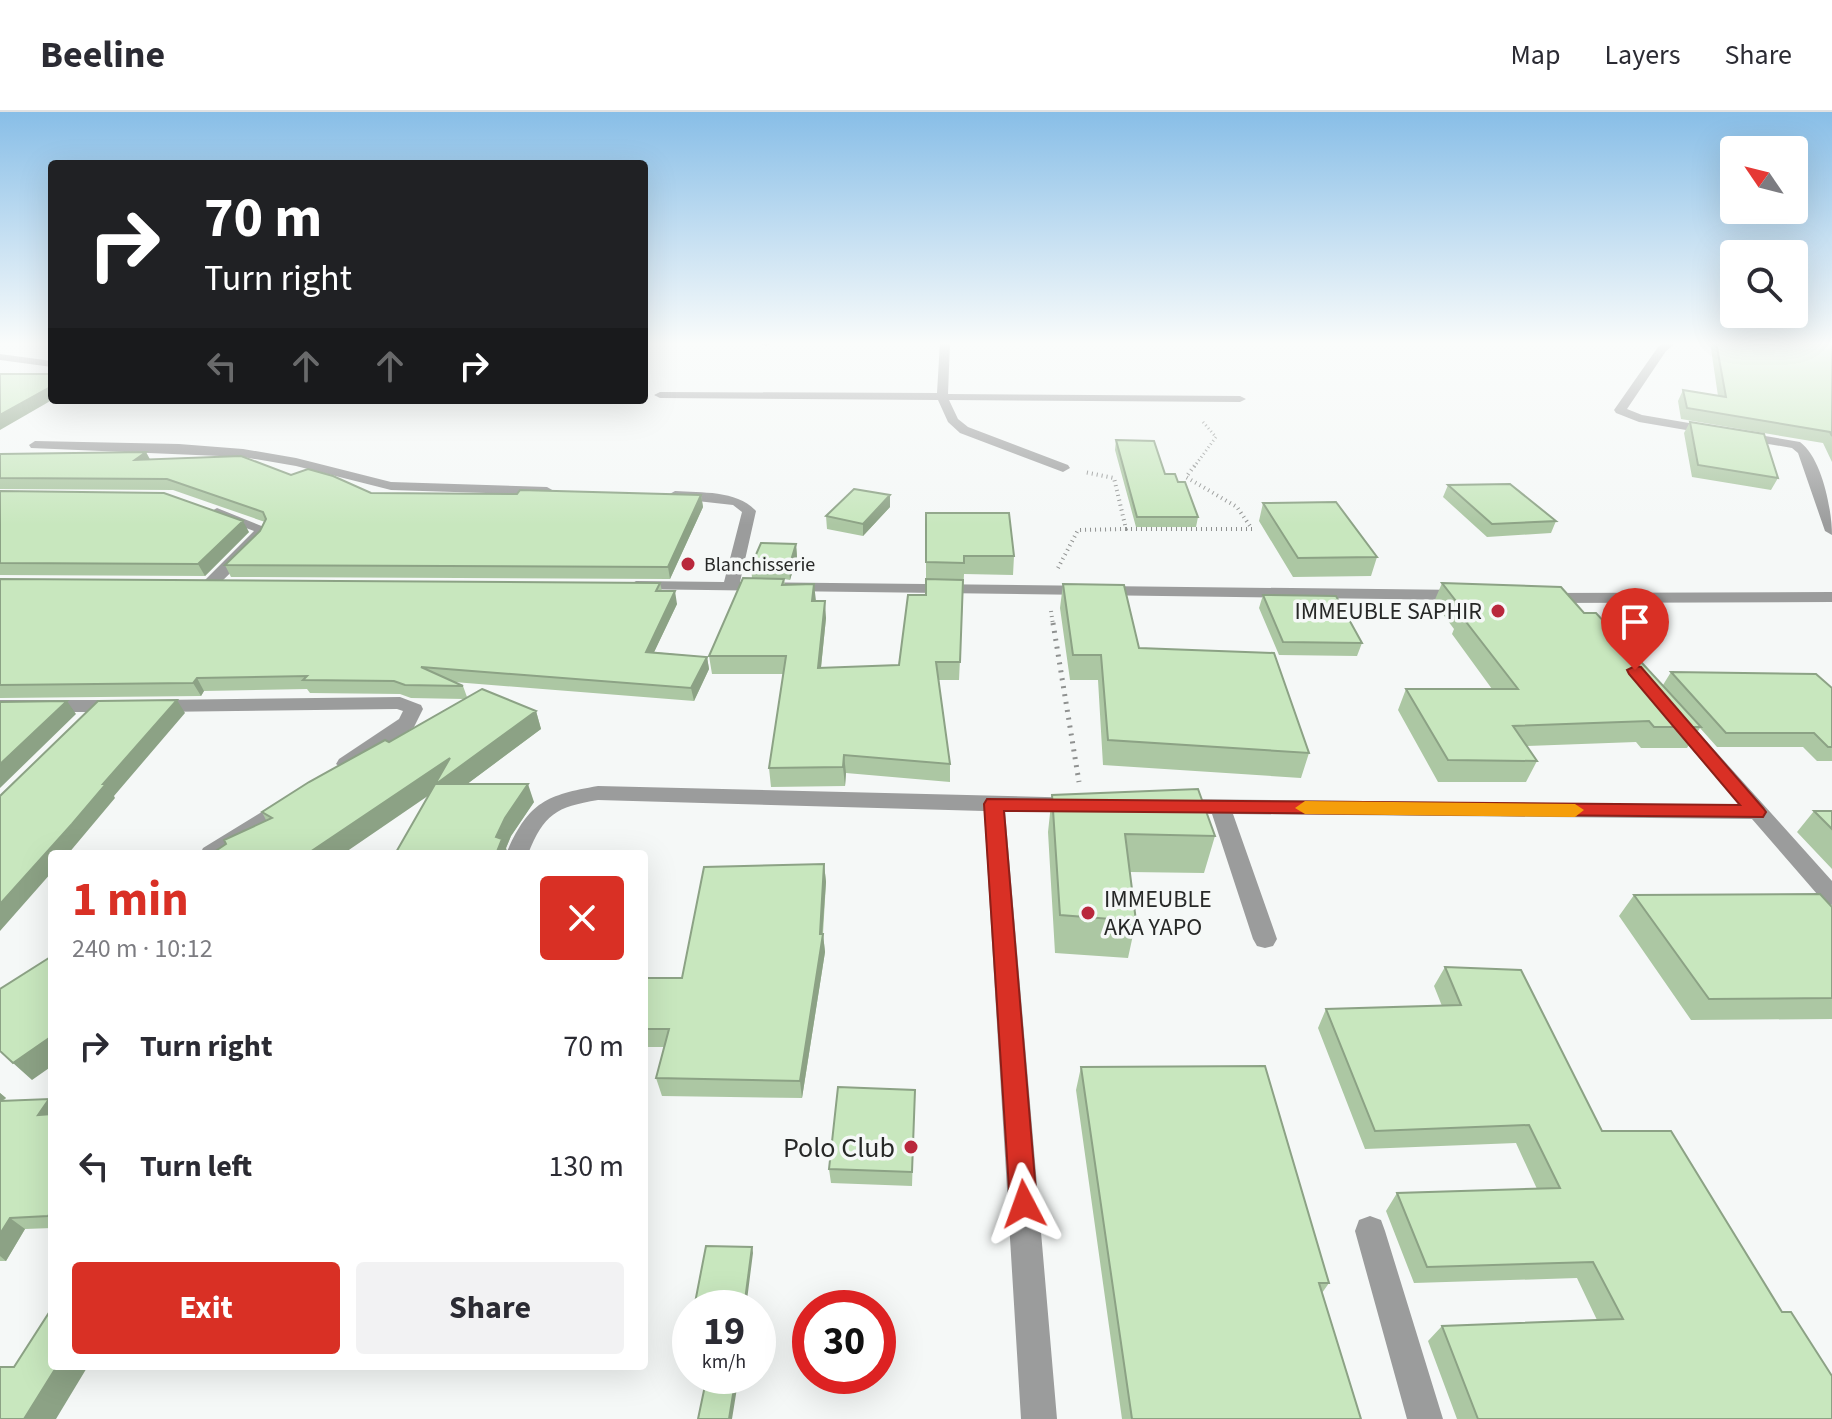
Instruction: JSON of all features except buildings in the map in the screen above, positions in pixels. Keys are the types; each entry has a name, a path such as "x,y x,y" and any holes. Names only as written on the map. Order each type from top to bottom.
{"street":[{"path":"944,403 953,421 964,430 1063,468"},
{"path":"1625,403 1620,410 1639,418 1796,445 1804,451 1832,531"},
{"path":"35,445 179,448 243,453 296,462 391,486 564,492"},
{"path":"659,495 737,501 749,511 731,586"},
{"path":"198,506 262,529 258,538 201,585 240,585"},
{"path":"620,586 1481,595"},
{"path":"1528,597 1579,606 1832,597"},
{"path":"0,706 400,703 414,709 407,723 329,775"},
{"path":"77,728 100,706"},
{"path":"1665,706 1832,896"},
{"path":"217,850 302,793"},
{"path":"519,850 529,824 556,800 598,793 994,804 1090,803"},
{"path":"994,804 1039,1419"},
{"path":"1159,805 1757,812"},
{"path":"1220,807 1265,939"},
{"path":"1370,1231 1425,1419"}],"path":[{"path":"1090,803 1047,589 1078,530 1252,529 1237,507 1186,477 1216,437 1194,413 1171,403"},
{"path":"1063,468 1114,478 1126,529"}],"slow traffic":[{"path":"1305,808 1575,810"}],"place":[{"name":"Blanchisserie","path":"688,564"},
{"name":"IMMEUBLE SAPHIR","path":"1498,611"},
{"name":"IMMEUBLE AKA YAPO","path":"1088,913"},
{"name":"Polo Club","path":"911,1147"}],"route":[{"path":"1024,1204 994,804 1757,812 1635,670"}]}
